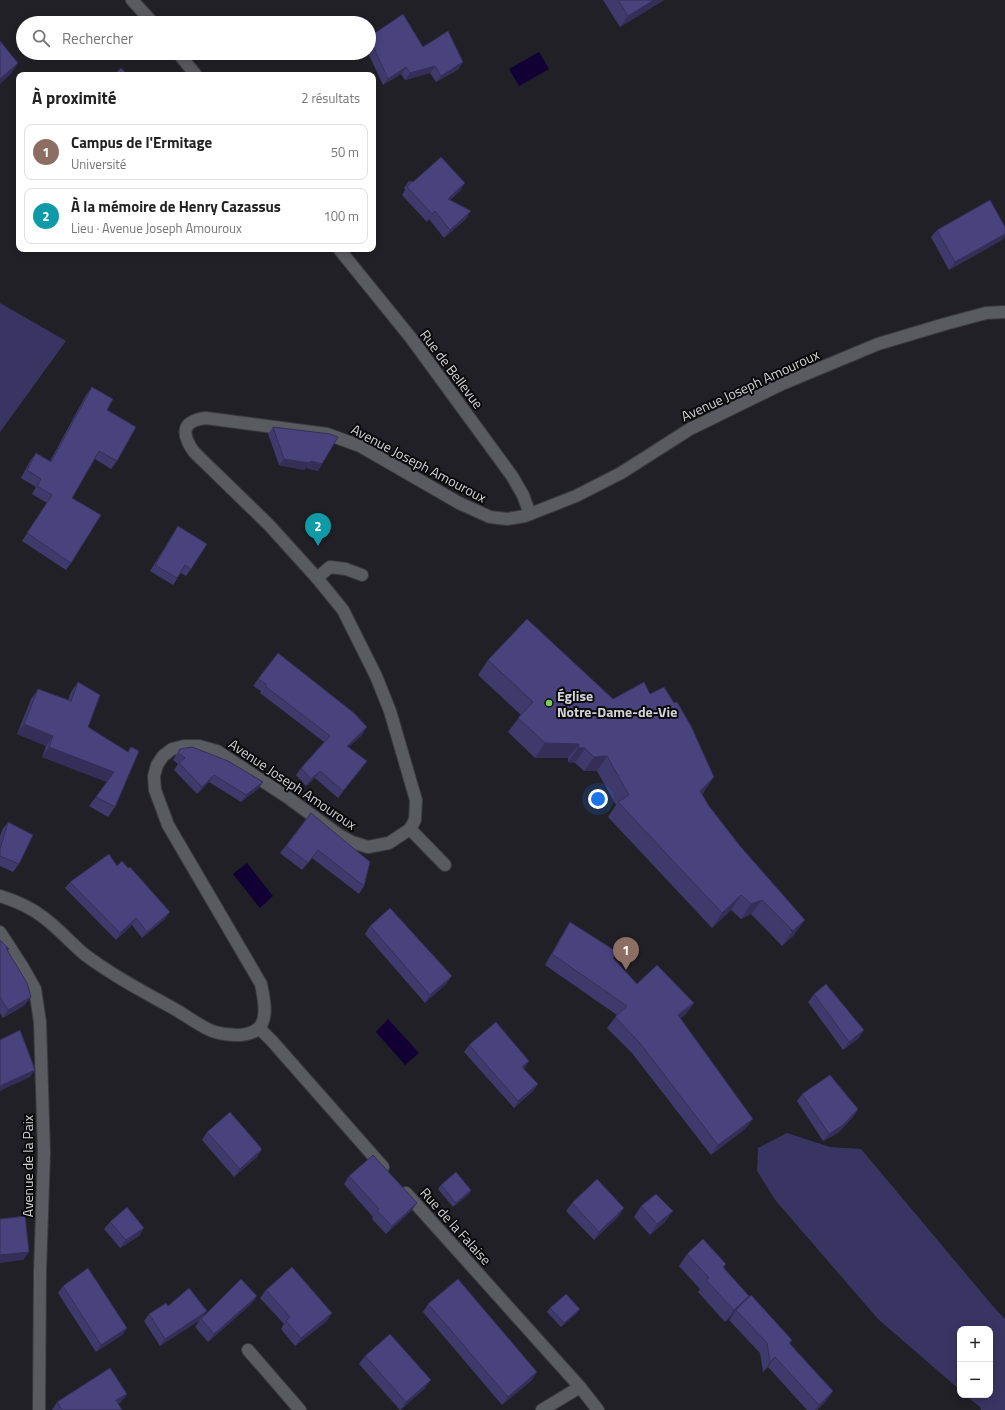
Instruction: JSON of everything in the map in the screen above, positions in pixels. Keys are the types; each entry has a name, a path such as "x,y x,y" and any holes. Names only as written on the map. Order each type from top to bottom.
{"street":[{"path":"132,0 147,16"},
{"path":"184,60 194,72"},
{"name":"Rue de Bellevue","path":"341,252 411,338 512,476 523,495 530,514"},
{"name":"Avenue Joseph Amouroux","path":"259,1028 264,1019 264,1004 261,984 168,825 159,802 155,790 154,776 157,765 163,756 172,749 184,746 199,746 217,751 281,792 339,835 352,842 368,847 389,843 410,829 415,820 416,800 390,711 376,676 343,610 317,578 269,525 194,452 187,442 185,435 186,429 190,424 198,419 206,418 327,434 360,446 459,503 490,517 507,519 519,518 576,496 621,473 690,429 782,384 878,344 986,313 1005,312"},
{"path":"317,578 330,567 346,569 362,575"},
{"path":"410,829 445,866"},
{"path":"0,896 16,901 31,909 43,917 84,954 122,979 214,1032 236,1036 246,1035 259,1028"},
{"name":"Avenue de la Paix","path":"0,932 35,989 40,1022 44,1153 40,1272 39,1410"},
{"name":"Rue de la Falaise","path":"259,1028 580,1387 598,1410"},
{"path":"248,1350 300,1410"},
{"path":"542,1410 580,1387"}],"shaded area":[{"path":"539,52 549,69 519,86 509,69"},
{"path":"0,303 66,341 0,432"},
{"path":"247,863 273,896 260,908 233,874"},
{"path":"388,1019 419,1053 405,1065 376,1032"},
{"path":"787,1133 830,1147 861,1149 1005,1319 1005,1410 981,1410 980,1407 969,1398 993,1398 993,1326 957,1326 957,1387 878,1319 776,1201 757,1171 758,1148"}],"building":[{"path":"618,0 654,0 628,16"},
{"path":"403,14 423,47 448,31 463,62 441,76 435,66 410,73 406,67 388,79 376,52 376,32"},
{"path":"0,41 18,63 0,79"},
{"path":"121,68 125,72 117,72"},
{"path":"441,157 465,183 448,199 471,211 450,230 435,211 432,214 407,187 411,183 409,181 413,182"},
{"path":"990,200 1005,227 1005,234 955,262 937,230"},
{"path":"92,387 113,399 107,410 136,427 117,461 99,451 72,498 101,515 71,563 27,533 52,495 37,486 41,479 27,470 36,453 51,462"},
{"path":"273,427 330,434 338,437 322,464 311,461 309,463 284,459"},
{"path":"178,526 207,544 191,569 185,565 177,578 155,565"},
{"path":"527,619 613,699 644,682 650,694 664,687 674,703 677,702 691,726 714,777 700,791 709,806 740,846 805,920 793,931 762,900 751,904 741,895 722,913 618,802 629,795 607,756 594,757 585,748 578,748 579,744 545,743 518,718 533,702 488,660"},
{"path":"278,653 354,713 367,727 347,746 367,761 343,791 320,771 311,779 301,768 330,736 258,679"},
{"path":"78,682 100,695 88,727 128,752 131,747 139,751 115,807 96,797 114,772 49,747 53,736 24,724 38,689 71,701"},
{"path":"192,747 228,761 263,782 246,795 214,775 202,787 179,763 185,758 178,753 180,749"},
{"path":"311,813 370,862 364,886 318,850 308,863 286,846"},
{"path":"8,822 33,835 19,864 0,856 0,849"},
{"path":"109,854 117,866 122,861 128,868 130,867 170,912 147,932 136,918 120,933 70,882"},
{"path":"390,908 452,976 430,995 370,926"},
{"path":"570,922 617,952 613,958 637,984 657,965 694,1003 678,1015 753,1119 718,1145 639,1042 615,1017 627,1006 552,954"},
{"path":"0,940 9,949 6,948 27,983 31,997 8,1010 0,997"},
{"path":"826,984 864,1030 849,1042 814,994"},
{"path":"496,1022 529,1061 522,1067 538,1084 518,1101 469,1045"},
{"path":"20,1030 35,1070 0,1086 0,1040"},
{"path":"830,1075 858,1109 843,1125 829,1134 802,1094"},
{"path":"230,1112 262,1149 240,1169 207,1132"},
{"path":"373,1155 417,1203 392,1226 377,1211 379,1209 349,1176"},
{"path":"456,1172 471,1190 456,1203 441,1185"},
{"path":"597,1179 624,1208 599,1232 572,1203"},
{"path":"656,1194 673,1211 657,1224 641,1206"},
{"path":"127,1207 144,1228 126,1240 110,1222"},
{"path":"25,1216 29,1252 0,1255 0,1219"},
{"path":"703,1239 726,1264 723,1267 749,1296 734,1310 706,1280 709,1278 687,1254"},
{"path":"292,1267 332,1313 301,1338 286,1321 290,1317 266,1290"},
{"path":"88,1268 127,1328 101,1345 63,1286"},
{"path":"241,1279 257,1296 214,1334 201,1319"},
{"path":"458,1279 537,1372 508,1397 428,1304"},
{"path":"189,1288 207,1311 165,1339 149,1314 166,1303 168,1306"},
{"path":"566,1294 580,1309 564,1323 550,1308"},
{"path":"751,1295 792,1340 789,1343 833,1391 819,1405 775,1357 770,1362 767,1343 736,1310"},
{"path":"390,1334 431,1380 406,1402 365,1356"},
{"path":"110,1368 127,1394 116,1400 122,1410 62,1410 57,1402"}],"place":[{"name":"À la mémoire de Henry Cazassus","path":"318,546"},
{"name":"Église Notre-Dame-de-Vie","path":"549,703"},
{"name":"Campus de l'Ermitage","path":"626,970"}]}
